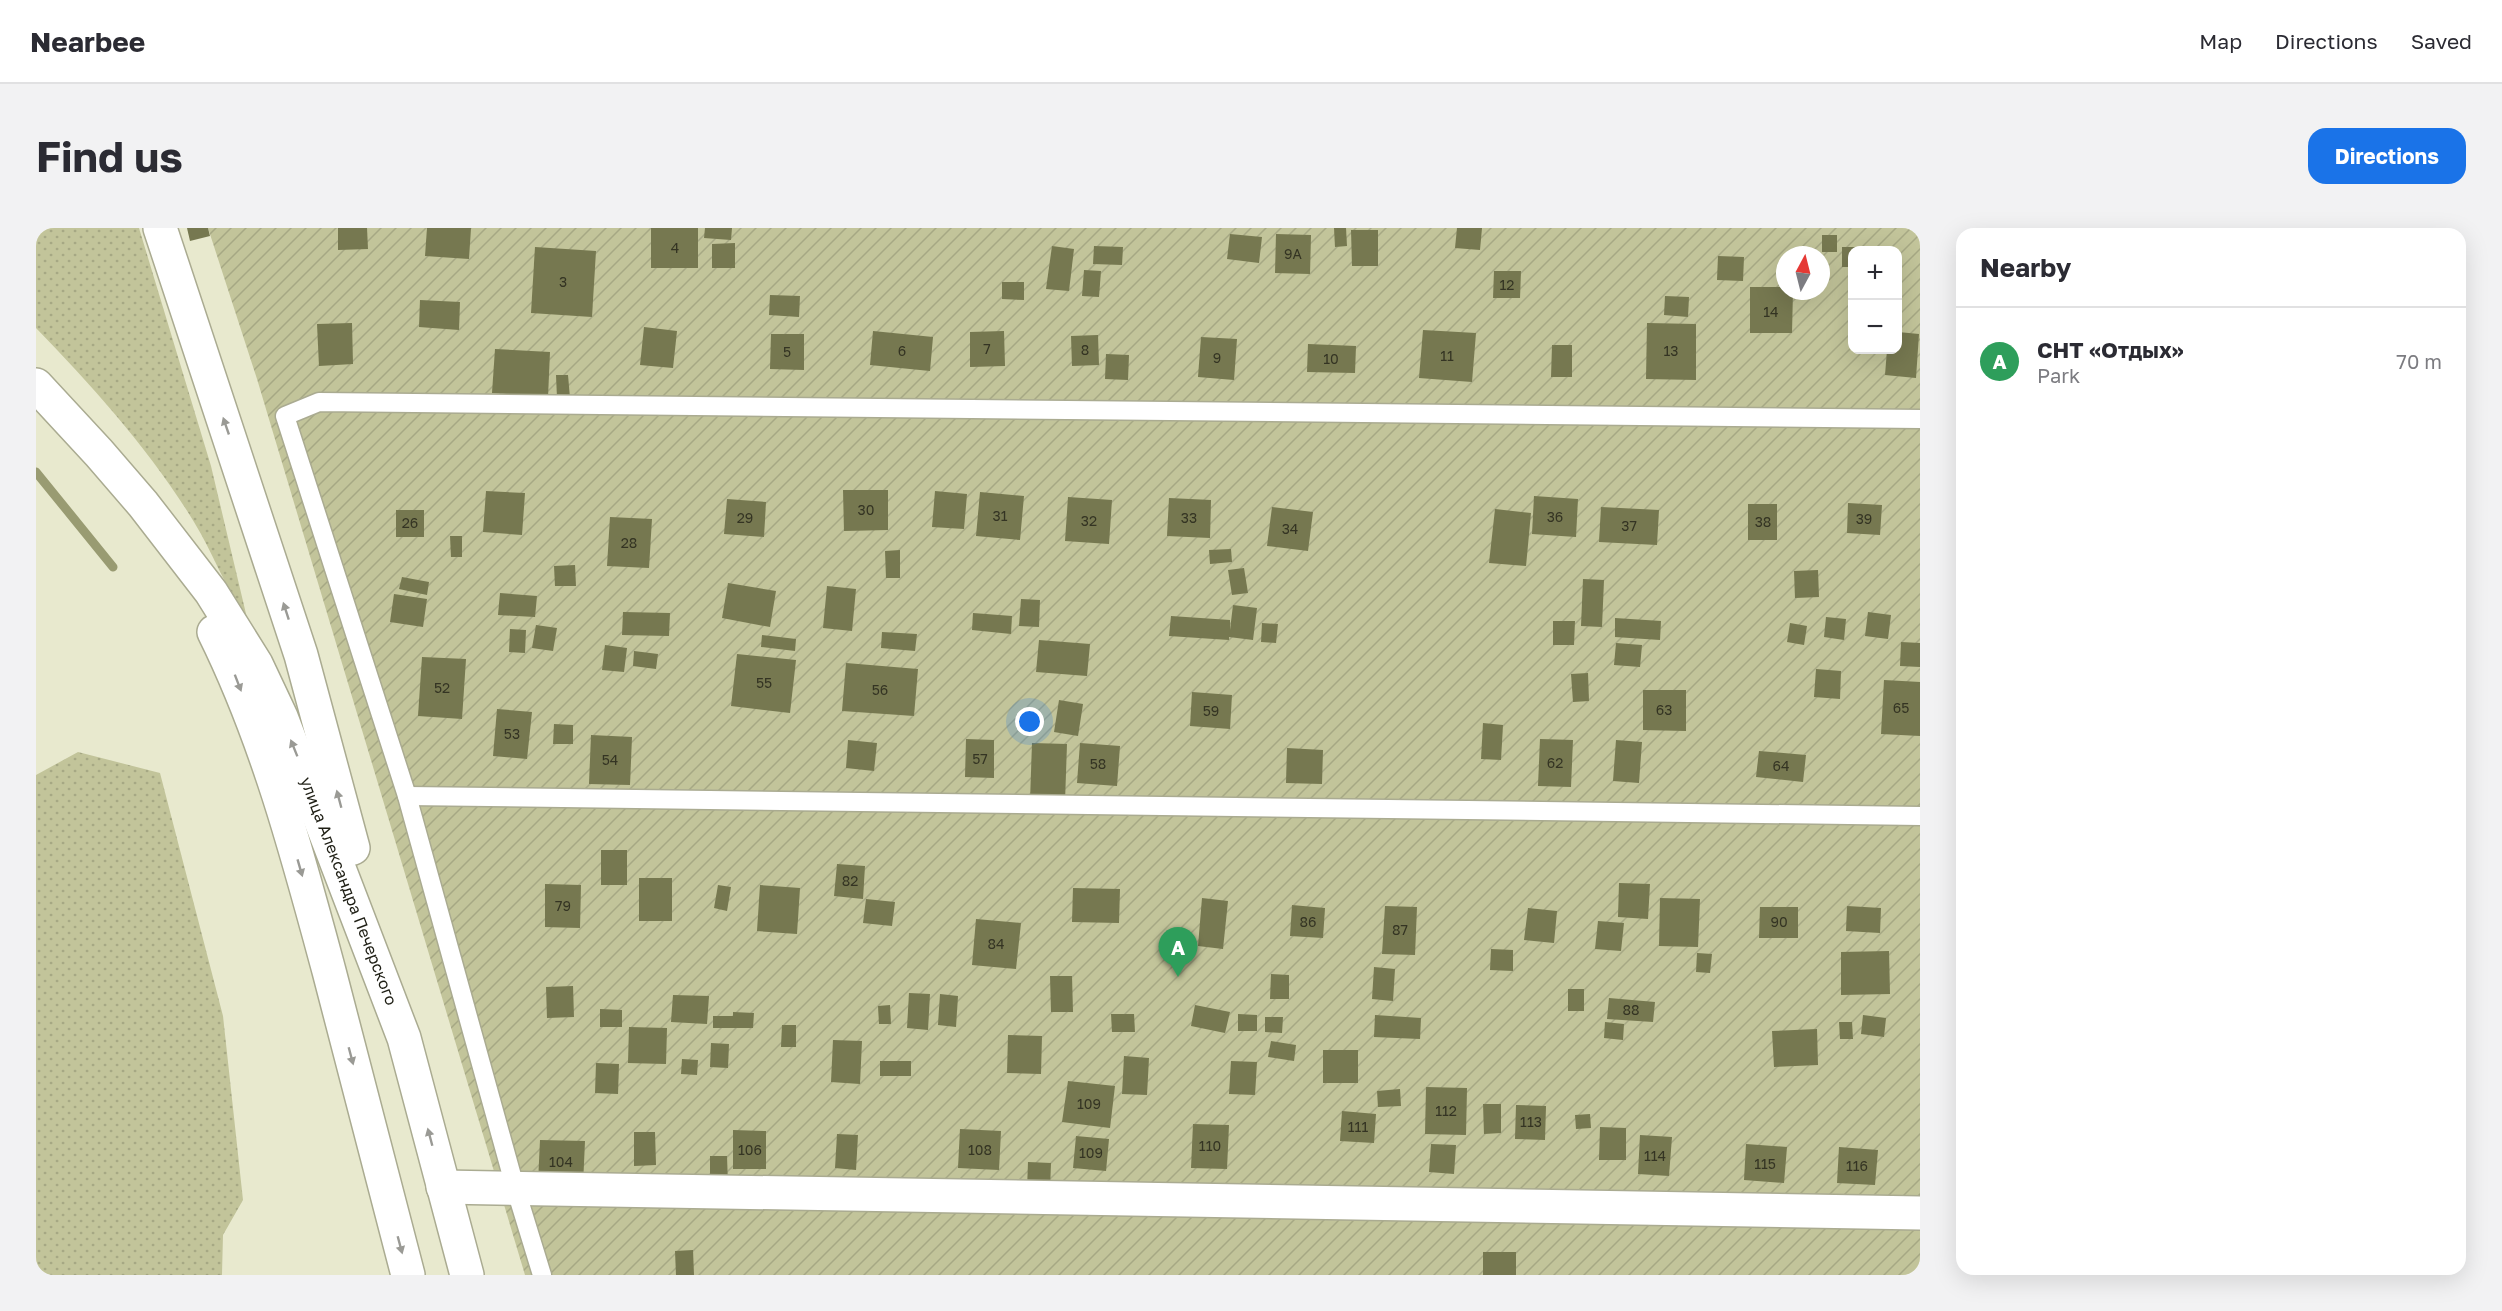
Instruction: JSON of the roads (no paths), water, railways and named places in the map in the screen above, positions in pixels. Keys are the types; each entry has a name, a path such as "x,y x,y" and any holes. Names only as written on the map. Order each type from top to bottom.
{"main road":[{"path":"160,228 301,655 404,1038"},
{"name":"улица Александра Печерского","path":"36,385 99,453 167,536 211,592 256,664 281,717 404,1038 467,1275"},
{"name":"улица Александра Печерского","path":"167,536 231,665 279,795 319,934 408,1275"},
{"path":"443,1187 515,1186 1920,1213"}],"lane":[{"path":"542,1275 515,1186 407,796 285,416 319,402 1920,418"},
{"path":"407,796 1920,816"}],"waterway":[{"path":"36,472 113,567"}],"place":[{"name":"СНТ «Отдых»","path":"1178,977"}]}
